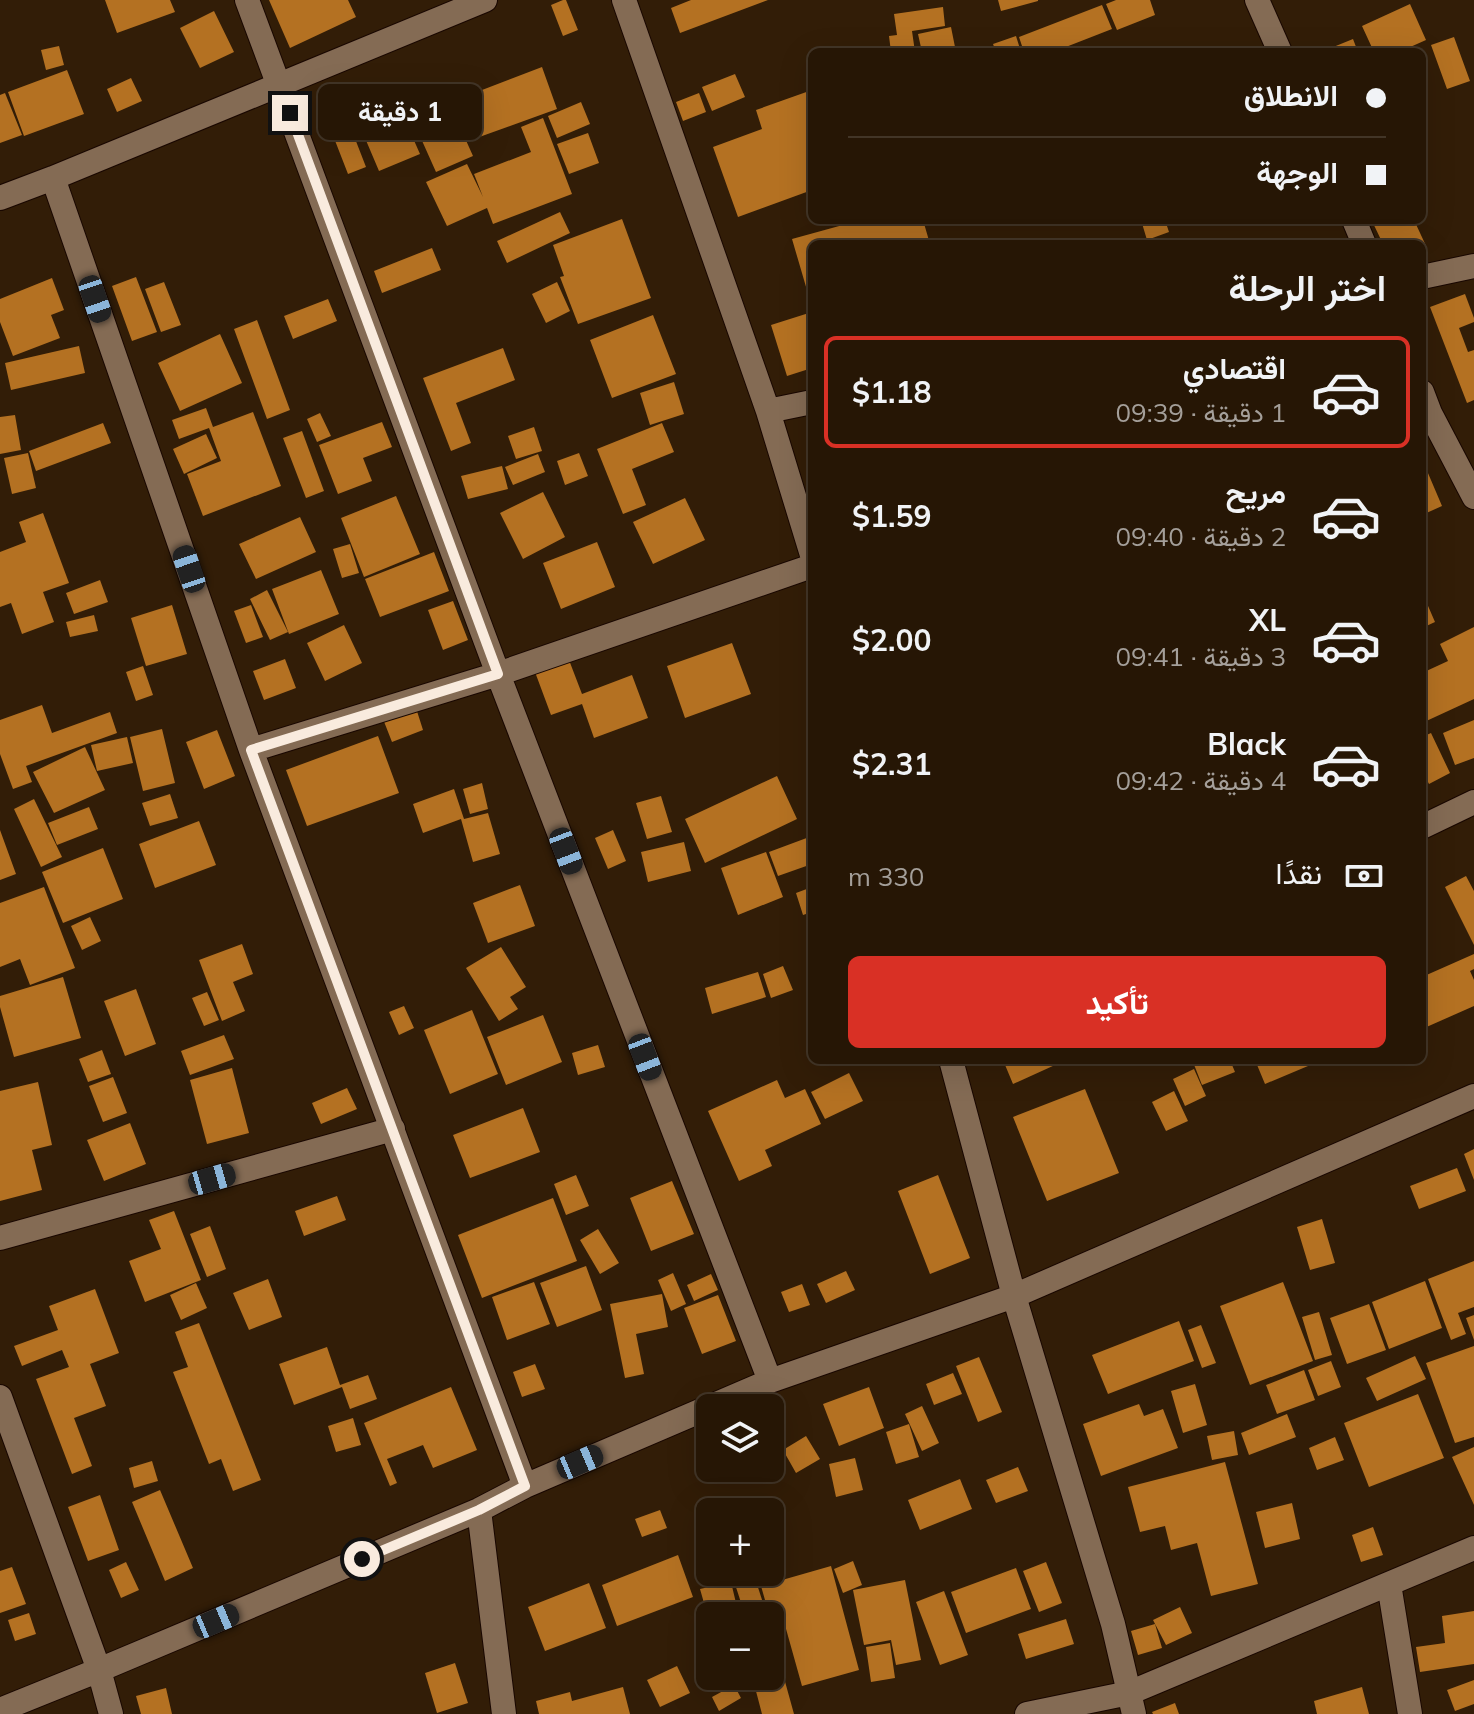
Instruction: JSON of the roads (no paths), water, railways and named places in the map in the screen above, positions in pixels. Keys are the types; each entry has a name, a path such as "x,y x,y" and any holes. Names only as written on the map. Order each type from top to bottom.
{"street":[{"path":"247,0 498,674 770,1381"},
{"path":"0,198 485,0"},
{"path":"624,0 768,411 808,542"},
{"path":"1257,0 1278,48"},
{"path":"53,178 251,750 525,1486"},
{"path":"1426,276 1474,266"},
{"path":"768,411 808,403"},
{"path":"1426,409 1474,497"},
{"path":"251,750 498,674 808,567"},
{"path":"1426,825 1474,802"},
{"path":"952,1064 1014,1296 1113,1624 1132,1704"},
{"path":"0,1710 479,1510 525,1486 770,1381 1014,1296 1474,1096"},
{"path":"0,1238 393,1129"},
{"path":"0,1397 99,1670 111,1714"},
{"path":"479,1510 504,1714"},
{"path":"1027,1714 1132,1704 1389,1584 1474,1548"},
{"path":"1389,1584 1410,1714"}]}
